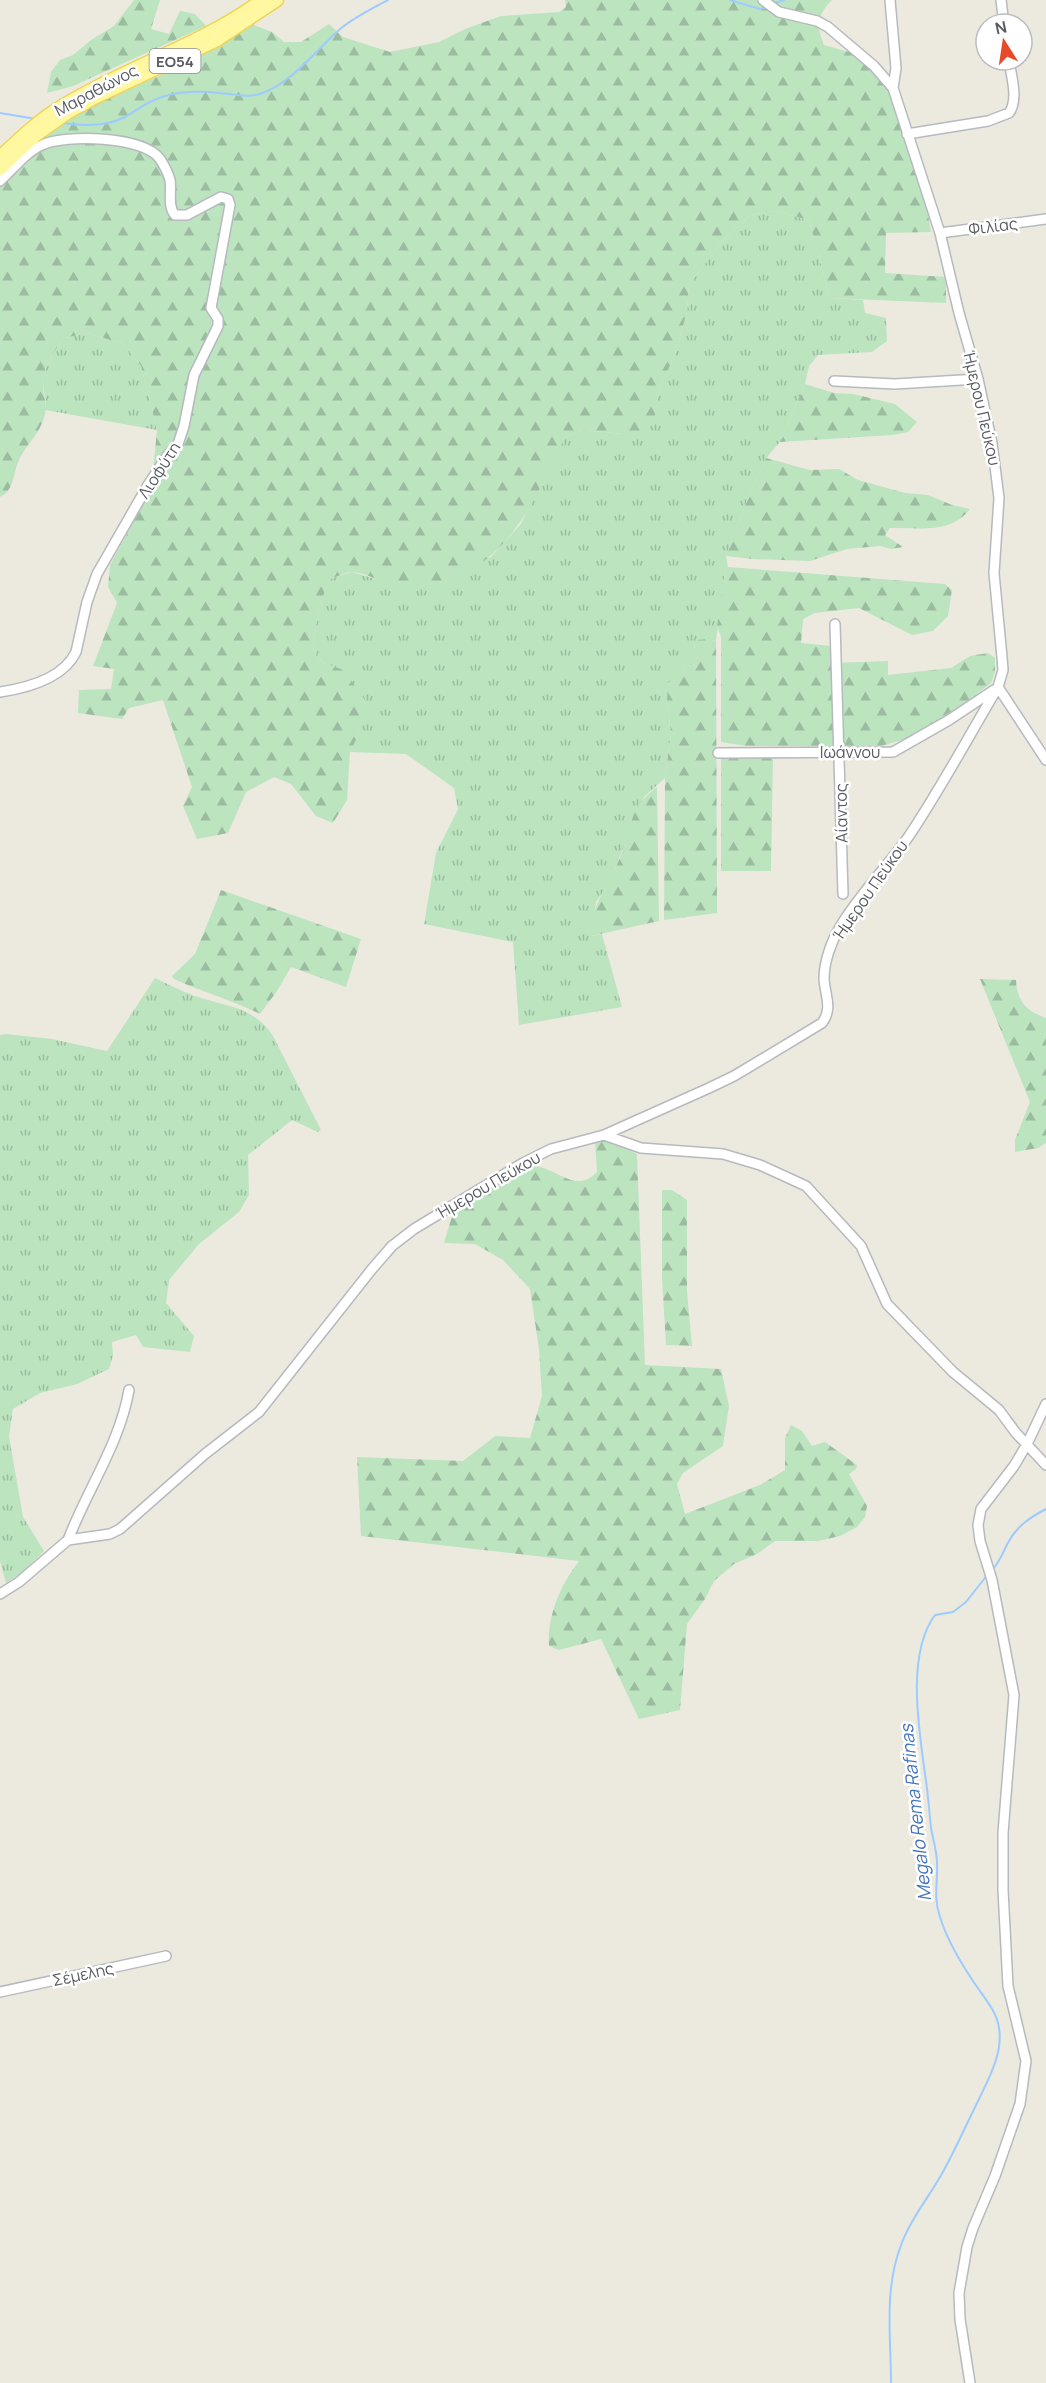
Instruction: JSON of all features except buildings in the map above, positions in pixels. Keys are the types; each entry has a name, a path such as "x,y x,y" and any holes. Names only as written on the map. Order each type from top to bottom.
{"main road":[{"name":"Μαραθώνος","path":"0,157 92,89 192,43 262,0"},
{"name":"Μαραθώνος","path":"65,109 96,97 206,45 239,27 277,0"},
{"name":"Μαραθώνος","path":"0,169 33,132"}],"street":[{"path":"890,0 896,68 892,88"},
{"name":"Ήμερου Πεύκου","path":"68,1540 104,1535 120,1529 205,1454 250,1420 372,1269 392,1246 414,1229 551,1149 604,1135 734,1076 822,1023 829,1007 824,979 831,945 841,926 910,834 998,687 1003,670 994,553 999,488 992,443 940,233 892,88 874,66 828,27 812,20 783,13 763,1"},
{"path":"907,134 988,121 1009,113 1014,105 1011,72"},
{"name":"Λιοφύτη","path":"0,181 31,151 41,145 60,140 124,141 143,147 158,157 170,181 171,209 175,215 183,216 218,198 225,197 230,205 212,308 218,319 218,326 194,375 178,444 148,484 97,574 87,602 73,659 60,670 39,682 27,687 0,692"},
{"name":"Φιλίας","path":"940,233 1046,219"},
{"path":"834,381 895,384 978,379"},
{"name":"Αίαντος","path":"835,624 843,894"},
{"path":"998,687 1046,760"},
{"name":"Ιωάννου","path":"718,753 878,753 899,750 998,687"},
{"path":"604,1135 641,1148 723,1154 760,1165 806,1186 861,1245 887,1304 953,1372 999,1410 1046,1465"},
{"path":"0,1594 19,1582 68,1540 115,1437 126,1407 129,1389"},
{"path":"970,2383 960,2319 959,2294 967,2247 1020,2104 1026,2061 1008,1986 1003,1890 1003,1833 1014,1695 992,1580 980,1541 979,1517 985,1504 1014,1466 1046,1404"},
{"name":"Σέμελης","path":"0,1992 166,1956"}],"green space":[{"path":"134,0 160,0 151,29 169,34 180,11 195,14 206,26 73,86 47,93 51,72 60,60 73,55 91,40 114,26"},
{"path":"565,0 832,0 823,11 819,21 824,45 849,52 870,67 887,87 924,191 931,232 886,233 885,273 946,277 946,303 830,298 809,220 775,211 750,215 719,245 689,285 687,312 674,357 659,389 655,417 645,432 623,434 584,430 565,437 538,491 508,539 488,558 465,573 438,583 405,587 352,572 330,579 319,606 313,648 323,663 344,670 367,703 360,732 350,752 347,800 333,823 316,816 291,784 274,777 246,792 228,833 197,839 183,806 192,787 163,700 129,708 122,719 78,713 79,690 111,689 114,669 93,666 117,603 108,587 110,565 151,490 157,430 141,366 123,344 88,333 64,338 44,374 43,421 19,459 8,491 0,497 0,174 44,135 70,118 102,101 177,68 253,25 272,32 284,42 301,42 329,24 343,37 390,52 439,42 465,29 501,16 559,12 566,7"},
{"path":"775,211 809,220 830,298 863,300 865,313 886,318 887,341 872,352 818,355 809,366 805,384 780,442 766,458 746,503 726,556 728,567 725,572 716,641 707,639 694,645 697,657 694,664 685,667 683,676 667,703 671,733 665,778 644,797 608,885 596,902 591,936 602,934 622,1007 519,1025 513,942 424,924 436,853 458,809 454,788 406,754 350,752 360,732 344,670 323,663 313,648 319,606 330,579 352,572 403,587 491,557 520,525 565,437 584,430 623,434 655,417 659,389 674,357 687,312 689,285 719,245 750,215"},
{"path":"88,333 123,344 141,366 157,430 45,410 43,381 51,358 64,338"},
{"path":"805,384 834,393 853,394 895,404 917,422 908,432 893,435 780,442"},
{"path":"766,458 810,470 839,469 858,480 905,493 928,495 952,505 970,509 953,523 943,526 890,528 885,535 903,547 891,549 880,546 847,549 810,561 726,556"},
{"path":"728,567 945,584 952,590 948,616 933,631 912,635 859,608 815,613 803,619 801,643 830,646 832,663 888,661 888,675 951,668 970,656 988,653 995,658 995,672 991,683 963,704 909,738 881,746 747,746 721,742 721,637 717,626 725,572"},
{"path":"698,640 716,641 717,913 664,920 665,778 671,733 667,703 668,684 672,678 683,676 685,667 694,664 697,657 694,645"},
{"path":"721,755 773,755 771,871 721,871"},
{"path":"657,787 659,921 591,936 597,904 621,855 634,815 642,800"},
{"path":"221,890 361,939 346,987 291,967 260,1014 174,979 172,976 195,954"},
{"path":"155,978 195,996 238,1008 265,1026 273,1036 321,1130 318,1132 292,1120 248,1155 249,1195 239,1212 199,1244 169,1280 166,1303 194,1336 190,1352 143,1347 136,1335 112,1342 113,1356 109,1369 77,1384 40,1393 13,1409 9,1436 23,1517 44,1551 24,1571 6,1583 0,1561 0,1035 52,1039 107,1051"},
{"path":"980,979 1016,980 1018,994 1024,1005 1046,1018 1046,1143 1038,1148 1015,1152 1015,1140 1030,1102"},
{"path":"605,1138 637,1154 645,1365 721,1369 729,1406 723,1446 683,1473 677,1484 685,1514 760,1485 785,1470 785,1438 791,1425 802,1431 812,1446 825,1442 857,1465 856,1469 849,1474 867,1506 865,1517 857,1527 840,1536 818,1541 775,1541 757,1554 734,1564 714,1581 705,1599 687,1624 680,1710 639,1719 601,1639 559,1650 549,1646 550,1623 556,1601 579,1561 361,1536 357,1457 463,1461 495,1436 530,1438 542,1396 539,1349 530,1289 503,1260 475,1244 444,1243 455,1206 524,1166 539,1167 573,1180 581,1181 589,1178 597,1172 595,1140"},
{"path":"662,1190 672,1190 687,1200 687,1291 692,1346 666,1345 662,1279"}],"waterway":[{"path":"62,123 86,125 110,123 154,100 178,93 206,92 245,96 260,94 272,89 292,75 344,26 388,0"},
{"path":"730,0 760,9 767,7"},
{"path":"772,4 784,0"},
{"path":"0,113 36,119"},
{"name":"Megalo Rema Rafinas","path":"992,1570 1016,1530 1030,1518 1046,1509"},
{"name":"Megalo Rema Rafinas","path":"891,2383 890,2298 900,2248 909,2227 939,2180 958,2143 991,2072 999,2046 999,2028 995,2015 954,1950 938,1910 937,1859 931,1828 917,1692 920,1650 926,1631 935,1615 953,1612 966,1602 988,1574"}]}
